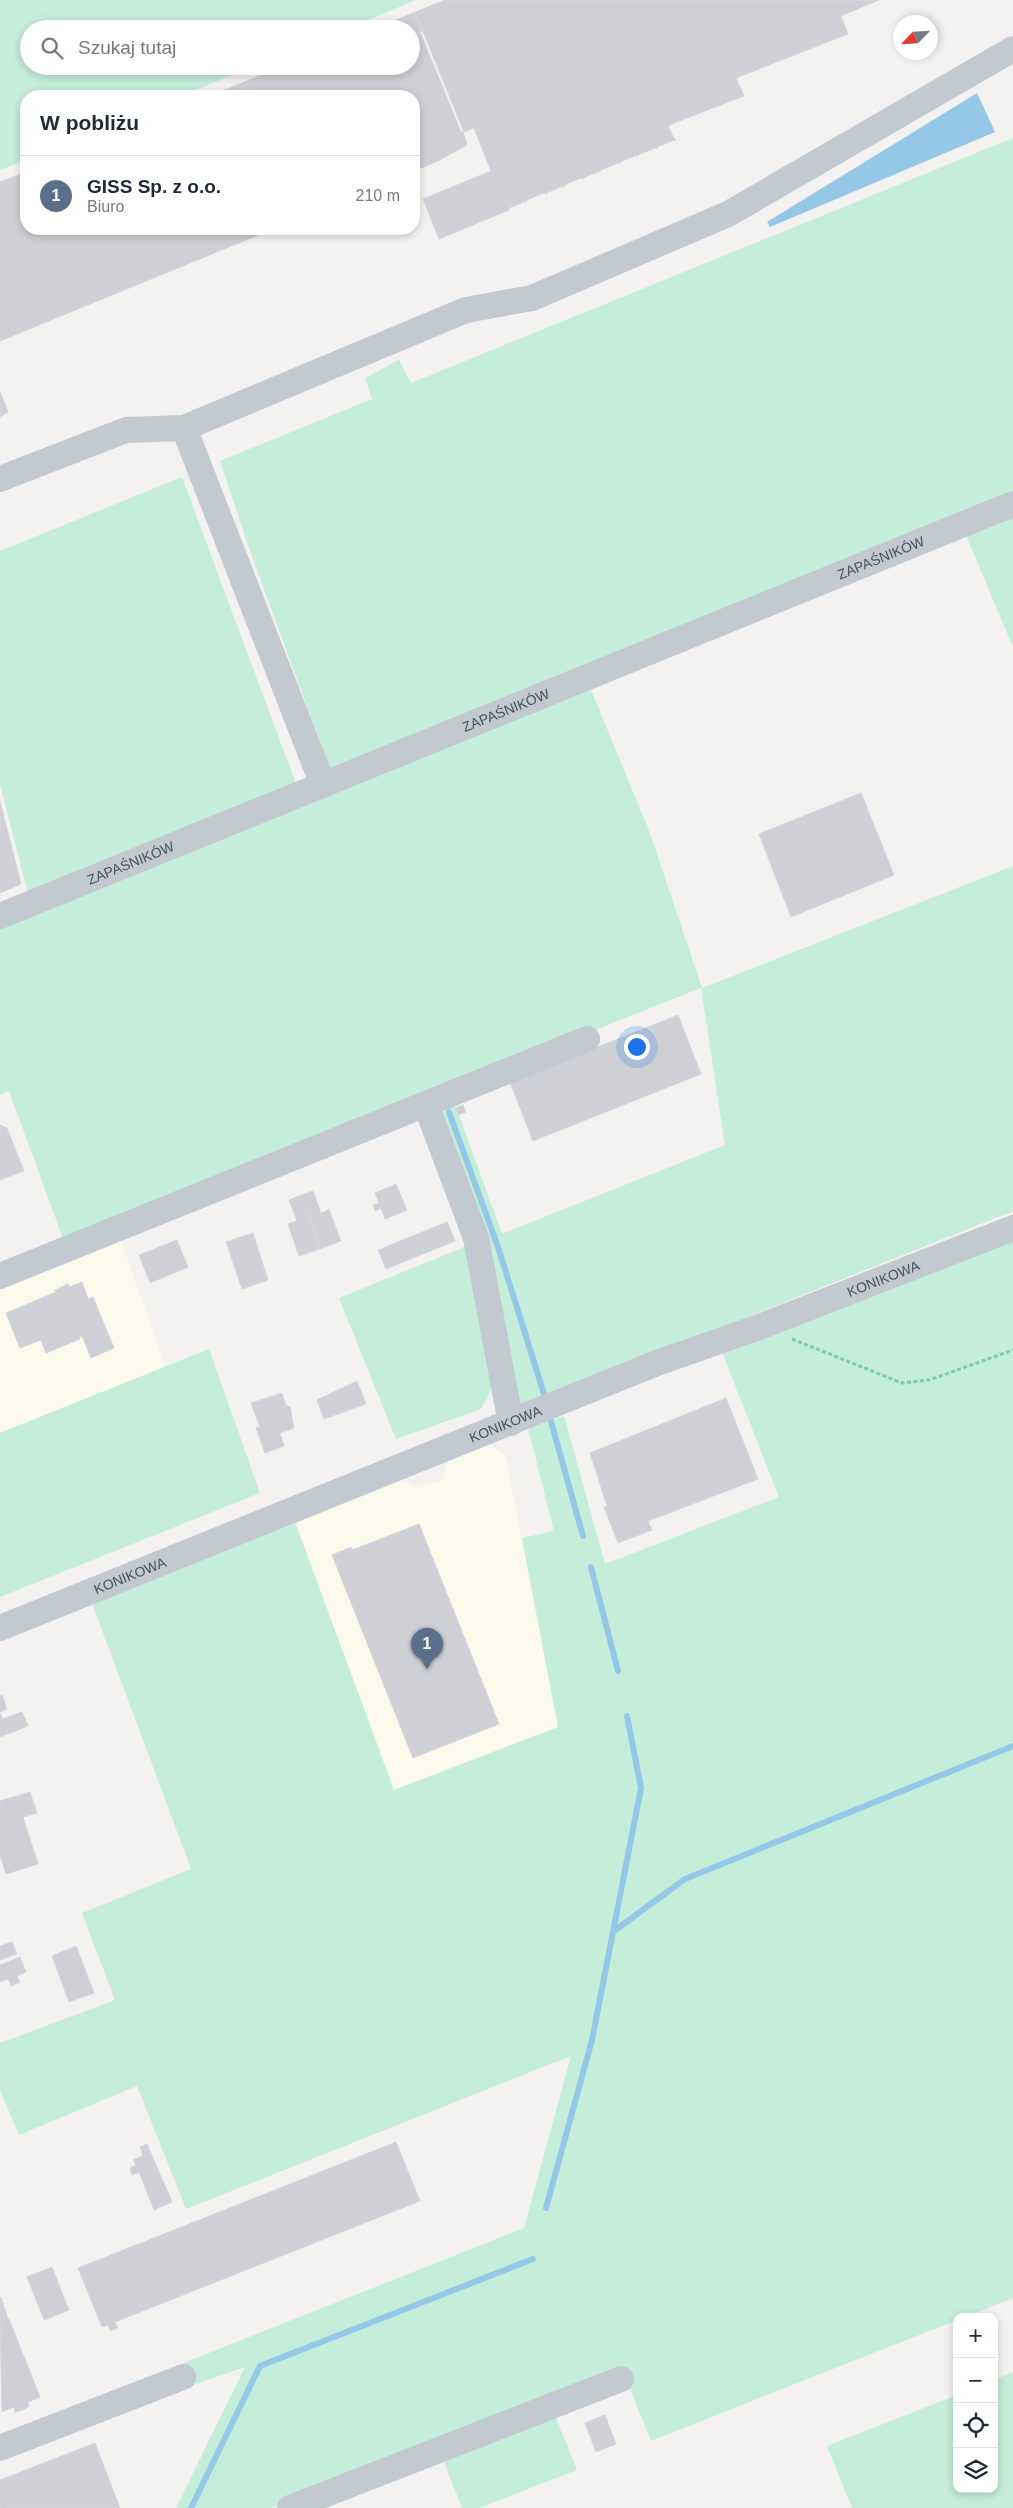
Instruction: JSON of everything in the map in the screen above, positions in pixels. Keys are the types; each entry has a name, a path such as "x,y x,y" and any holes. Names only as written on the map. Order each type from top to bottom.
{"street":[{"path":"0,479 126,430 184,428 466,310 532,298 728,214 1013,49"},
{"path":"184,428 323,785"},
{"name":"ZAPAŚNIKÓW","path":"0,916 1013,504"},
{"path":"0,1276 587,1039"},
{"path":"426,1105 476,1238 511,1423"},
{"name":"KONIKOWA","path":"0,1628 657,1363 762,1326 1013,1228"},
{"path":"0,2448 183,2377"},
{"path":"290,2508 621,2379"}],"path":[{"path":"762,1326 830,1356 902,1383 929,1380 1013,1350"}],"shaded area":[{"path":"119,1236 166,1367 0,1433 0,1284"},
{"path":"489,1445 505,1454 558,1727 394,1790 295,1522 399,1479 419,1488 442,1480 448,1461"}],"green space":[{"path":"0,0 416,0 368,20 20,20 20,75 232,75 196,90 20,90 20,162 0,170"},
{"path":"1013,138 1013,493 330,769 250,551 220,461 372,399 365,378 399,360 411,383"},
{"path":"182,477 296,784 28,893 0,784 0,551"},
{"path":"1013,513 1013,647 965,533"},
{"path":"589,685 650,833 702,988 1013,866 1013,1211 520,1408 442,1110 454,1102 502,1234 725,1145 701,988 64,1241 9,1091 0,1095 0,925"},
{"path":"1013,1238 1013,2298 976,2313 953,2313 953,2322 651,2441 622,2369 271,2508 176,2508 245,2367 190,2386 181,2364 524,2228 571,2056 186,2209 137,2086 19,2135 0,2090 0,2043 115,2000 82,1913 191,1869 92,1603 295,1522 394,1790 558,1727 522,1538 554,1531 528,1428 564,1416 605,1564 779,1497 722,1352"},
{"path":"467,1246 493,1386 481,1409 396,1439 339,1298"},
{"path":"209,1349 260,1493 0,1597 0,1433"},
{"path":"1013,2372 1013,2508 852,2508 827,2446 953,2397 953,2493 998,2493 998,2378"},
{"path":"554,2413 577,2470 479,2508 462,2508 442,2457"}],"water":[{"path":"977,93 995,132 770,227 767,222"}],"building":[{"path":"445,0 879,0 841,16 848,34 736,78 744,96 669,125 668,127 676,141 674,140 657,147 658,149 655,148 637,157 637,155 620,162 620,164 618,163 601,170 584,179 581,178 564,185 563,188 563,186 546,193 547,195 544,193 527,200 526,203 526,201 439,239 423,199 491,171 474,128 464,132 420,24 420,20 415,12"},
{"path":"415,12 418,20 396,20"},
{"path":"420,32 467,145 420,168 420,90 225,90 261,75 420,75"},
{"path":"20,174 20,235 258,235 0,341 0,182"},
{"path":"0,392 8,412 0,417"},
{"path":"861,793 894,875 791,917 759,834"},
{"path":"0,801 21,884 0,893"},
{"path":"678,1015 701,1074 533,1141 510,1082"},
{"path":"463,1105 466,1112 458,1115 456,1108"},
{"path":"0,1125 7,1128 24,1171 0,1180"},
{"path":"396,1184 407,1210 385,1219 381,1208 375,1211 373,1205 379,1203 375,1193"},
{"path":"313,1191 321,1213 329,1210 341,1241 320,1249 301,1195"},
{"path":"301,1195 320,1249 299,1256 288,1224 297,1221 289,1200"},
{"path":"447,1222 455,1241 386,1269 378,1250"},
{"path":"253,1233 268,1280 242,1289 226,1242"},
{"path":"177,1240 188,1267 150,1283 139,1255"},
{"path":"82,1282 88,1299 93,1297 114,1348 91,1358 82,1336 79,1337 80,1339 46,1353 41,1340 20,1348 6,1313 56,1292 55,1290 68,1284 69,1287"},
{"path":"357,1381 366,1404 324,1419 317,1400"},
{"path":"282,1393 286,1405 290,1407 294,1428 280,1433 284,1446 265,1453 256,1428 260,1427 251,1403"},
{"path":"726,1398 758,1479 648,1521 652,1530 618,1543 604,1507 607,1506 590,1453"},
{"path":"419,1524 499,1724 413,1758 332,1555 351,1547 352,1550"},
{"path":"2,1695 7,1709 0,1712 0,1696"},
{"path":"22,1712 28,1726 8,1734 2,1719"},
{"path":"0,1713 8,1734 0,1737"},
{"path":"30,1792 37,1813 23,1817 38,1864 6,1874 0,1855 0,1801"},
{"path":"12,1942 17,1954 0,1960 0,1946"},
{"path":"76,1946 94,1993 69,2002 52,1956"},
{"path":"20,1957 26,1972 17,1976 20,1982 11,1986 8,1979 0,1982 0,1965"},
{"path":"396,2142 420,2201 115,2322 118,2328 110,2331 108,2325 102,2327 78,2268"},
{"path":"147,2144 172,2202 154,2210 139,2172 132,2175 130,2168 136,2165 133,2160 143,2156 140,2147"},
{"path":"52,2267 69,2310 44,2320 27,2277"},
{"path":"0,2298 8,2319 0,2322"},
{"path":"9,2319 40,2397 28,2402 29,2406 23,2410 15,2412 14,2407 2,2412 0,2322"},
{"path":"605,2415 616,2444 596,2452 585,2423"},
{"path":"95,2443 120,2508 0,2508 0,2480"}],"waterway":[{"path":"449,1112 498,1247 545,1397"},
{"path":"550,1418 583,1536"},
{"path":"591,1567 618,1671"},
{"path":"546,2208 592,2040 641,1788 627,1716"},
{"path":"614,1931 685,1879 1013,1746"},
{"path":"191,2508 260,2366 533,2259"}],"place":[{"name":"GISS Sp. z o.o.","path":"427,1669"}]}
